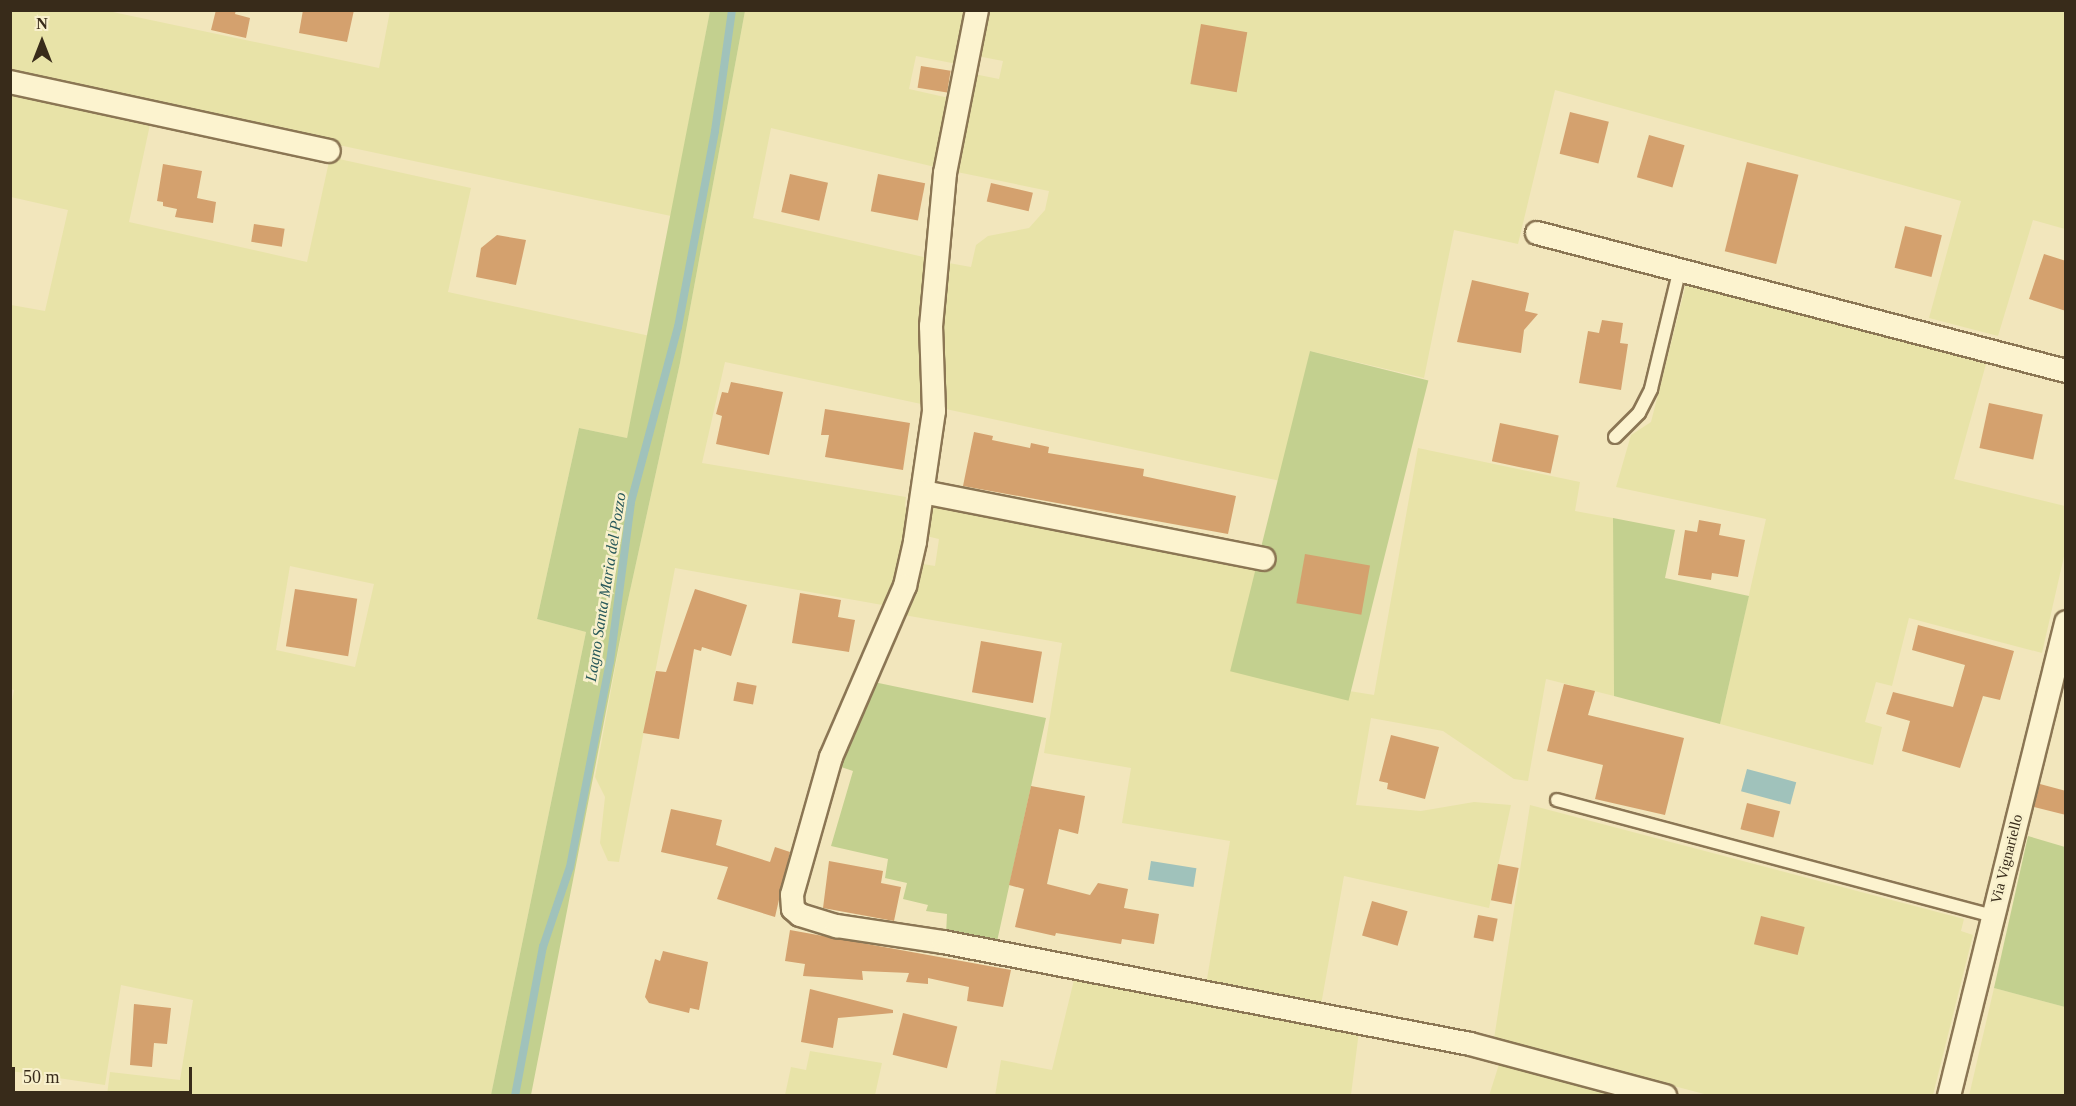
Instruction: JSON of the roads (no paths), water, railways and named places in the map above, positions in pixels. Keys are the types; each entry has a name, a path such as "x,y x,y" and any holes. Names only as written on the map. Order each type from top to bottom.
{"street":[{"path":"977,10 945,173 931,326 934,411 923,492 904,586 855,698 820,796 792,895 793,909 800,915 837,926 943,942 1470,1044 1665,1095"},
{"path":"10,82 329,151"},
{"path":"1537,233 1680,268 2066,371"},
{"path":"923,492 1263,559"},
{"name":"Via Vignariello","path":"1949,1095 2066,622"}],"lane":[{"path":"1615,437 1639,413 1651,389 1680,268"},
{"path":"1557,800 1993,916"}],"water":[{"path":"1747,769 1796,782 1790,804 1741,791"},
{"path":"1151,861 1196,868 1193,887 1148,880"}],"waterway":[{"name":"Lagno Santa Maria del Pozzo","path":"515,1096 543,947 570,867 610,662 631,502 678,327 715,131 732,10"}]}
